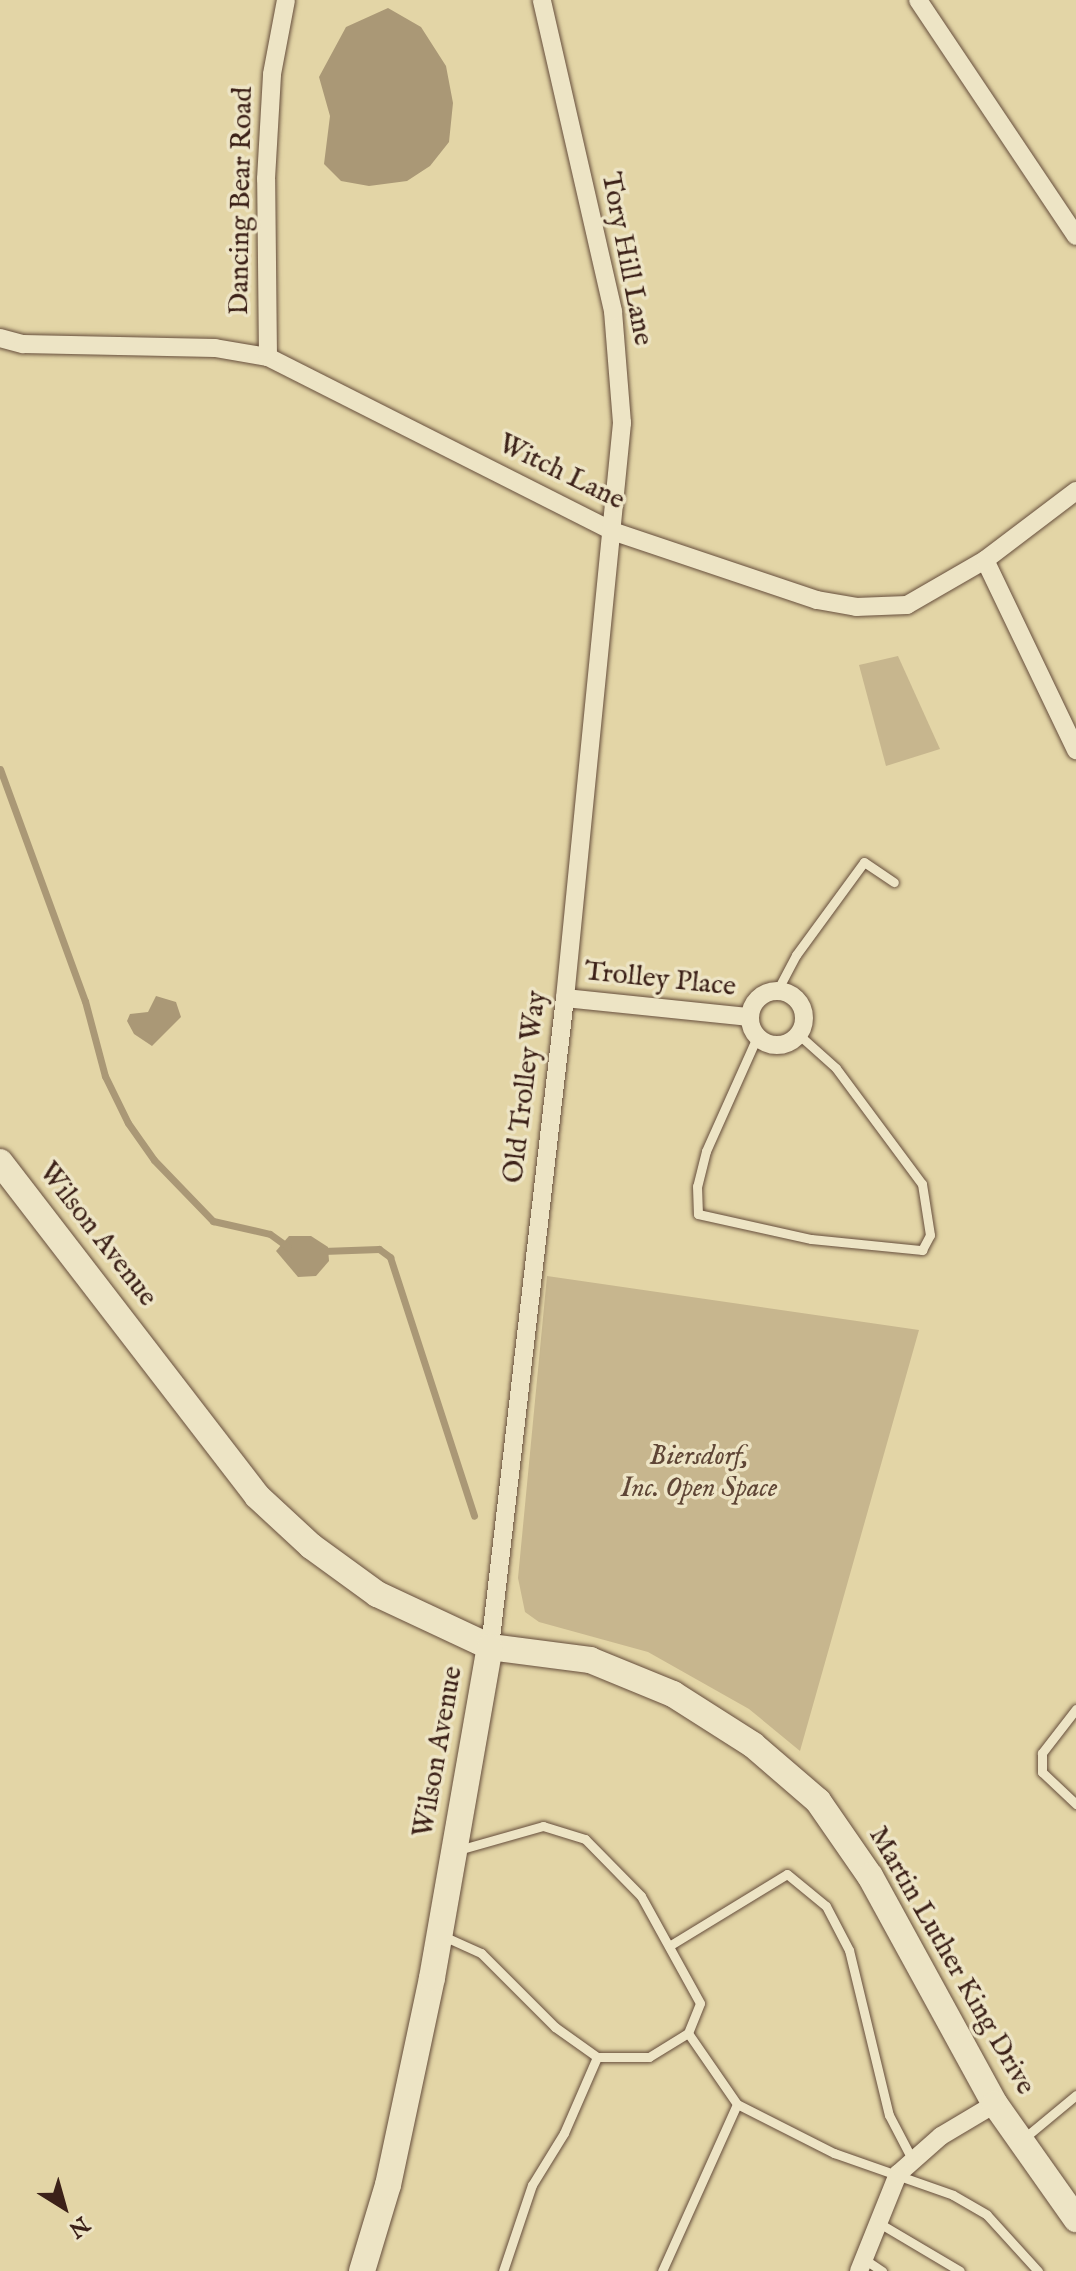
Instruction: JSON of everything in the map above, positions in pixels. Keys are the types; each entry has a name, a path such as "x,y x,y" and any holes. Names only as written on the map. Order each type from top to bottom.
{"main road":[{"name":"Wilson Avenue","path":"0,1162 257,1496 311,1546 377,1594 490,1647 439,1934 388,2185 362,2271"},
{"name":"Martin Luther King Drive","path":"490,1647 590,1660 673,1694 753,1745 818,1801 870,1876 995,2104 1076,2219"}],"street":[{"name":"Dancing Bear Road","path":"268,357 266,179 272,74 286,0"},
{"name":"Tory Hill Lane","path":"542,0 613,311 622,423 615,532"},
{"path":"918,0 1076,236"},
{"name":"Witch Lane","path":"0,338 23,344 215,348 268,357 615,532 817,600 856,607 907,605 985,560 1076,491"},
{"name":"Old Trolley Way","path":"490,1647 615,532"},
{"path":"985,560 1076,750"},
{"name":"Trolley Place","path":"777,991 795,999 802,1010 798,1034 783,1044 757,1037 750,1017 762,996 777,991"},
{"name":"Trolley Place","path":"565,998 750,1017"},
{"path":"861,2265 898,2174 941,2136 995,2104"}],"lane":[{"path":"777,991 796,955 864,862 894,882"},
{"path":"757,1037 706,1151 697,1186 698,1214 811,1239 922,1250 930,1235 922,1184 836,1068 798,1034"},
{"path":"1076,1709 1042,1753 1042,1772 1076,1804"},
{"path":"439,1934 481,1953 555,2027 597,2057 649,2057 688,2033 700,2003 641,1896 585,1839 543,1826 454,1851"},
{"path":"669,1946 787,1874 826,1906 849,1950 889,2115 913,2161"},
{"path":"688,2033 737,2104 834,2153 898,2174 987,2215 1038,2271"},
{"path":"503,2271 532,2185 564,2133 597,2057"},
{"path":"1020,2142 1076,2095"},
{"path":"662,2271 737,2104"},
{"path":"879,2223 960,2271"},
{"path":"861,2265 882,2271"}],"green space":[{"path":"898,656 940,749 886,766 859,665"},
{"name":"Biersdorf, Inc. Open Space","path":"547,1276 919,1330 800,1751 749,1709 648,1652 539,1622 525,1612 518,1578"}],"shaded area":[{"path":"388,8 421,27 446,66 453,103 449,142 430,166 407,181 369,186 341,181 324,164 330,116 319,77 346,27"},
{"path":"156,996 176,1002 181,1017 152,1046 134,1034 127,1021 130,1014 148,1012"},
{"path":"289,1236 311,1236 328,1247 329,1261 316,1276 298,1277 276,1251"}],"waterway":[{"path":"0,769 85,1001 105,1076 128,1123 154,1160 213,1221 270,1234 288,1247"},
{"path":"323,1251 379,1249 390,1257 474,1516"}]}
